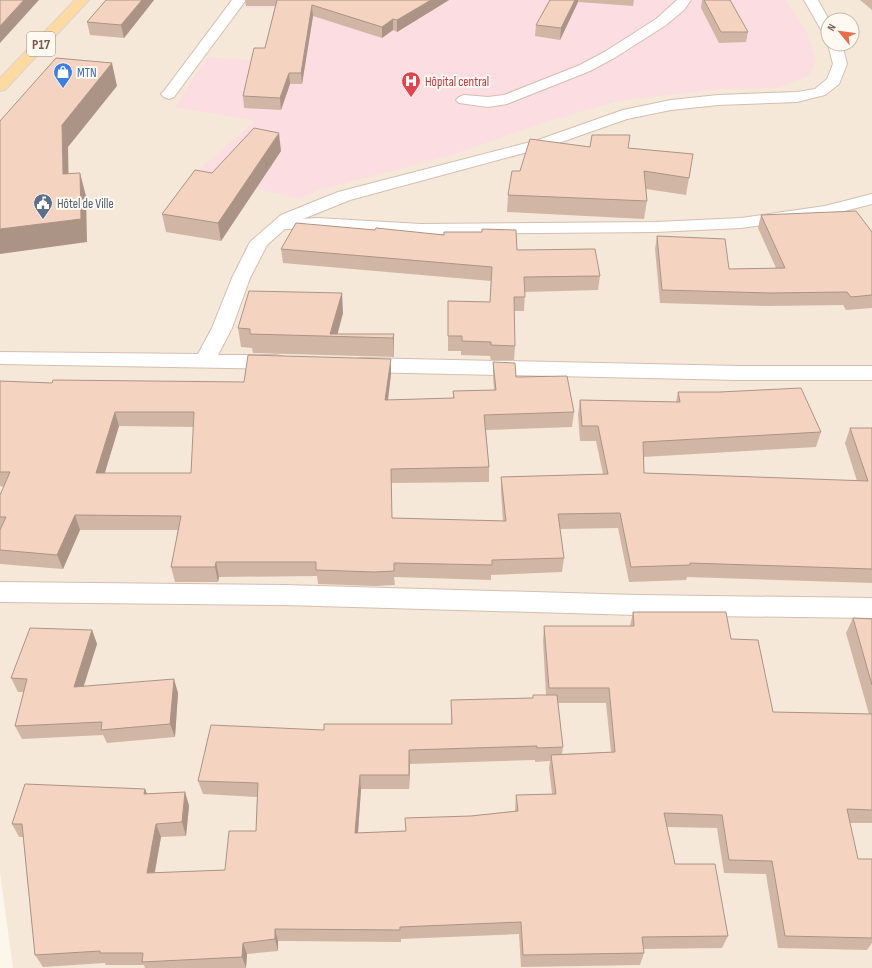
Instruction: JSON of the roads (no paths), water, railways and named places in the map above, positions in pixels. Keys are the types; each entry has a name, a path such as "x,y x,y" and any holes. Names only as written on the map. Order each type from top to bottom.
{"main road":[{"name":"P17","path":"0,87 82,0"}],"street":[{"path":"168,94 239,0"},
{"path":"464,100 488,102 507,99 585,68 611,54 661,22 679,7 684,0"},
{"path":"811,0 820,16"},
{"path":"204,360 222,328 241,278 259,242 287,219 344,196 544,143 623,115 671,105 718,100 798,97 820,92 834,81 840,64 837,52"},
{"path":"280,225 317,223 429,229 656,227 726,224 825,211 872,199"},
{"path":"0,358 292,362"},
{"path":"340,364 733,373 872,373"},
{"path":"0,592 284,595 636,605 872,608"}],"place":[{"name":"MTN","path":"63,89"},
{"name":"Hôpital central","path":"411,98"},
{"name":"Hôtel de Ville","path":"43,220"}]}
